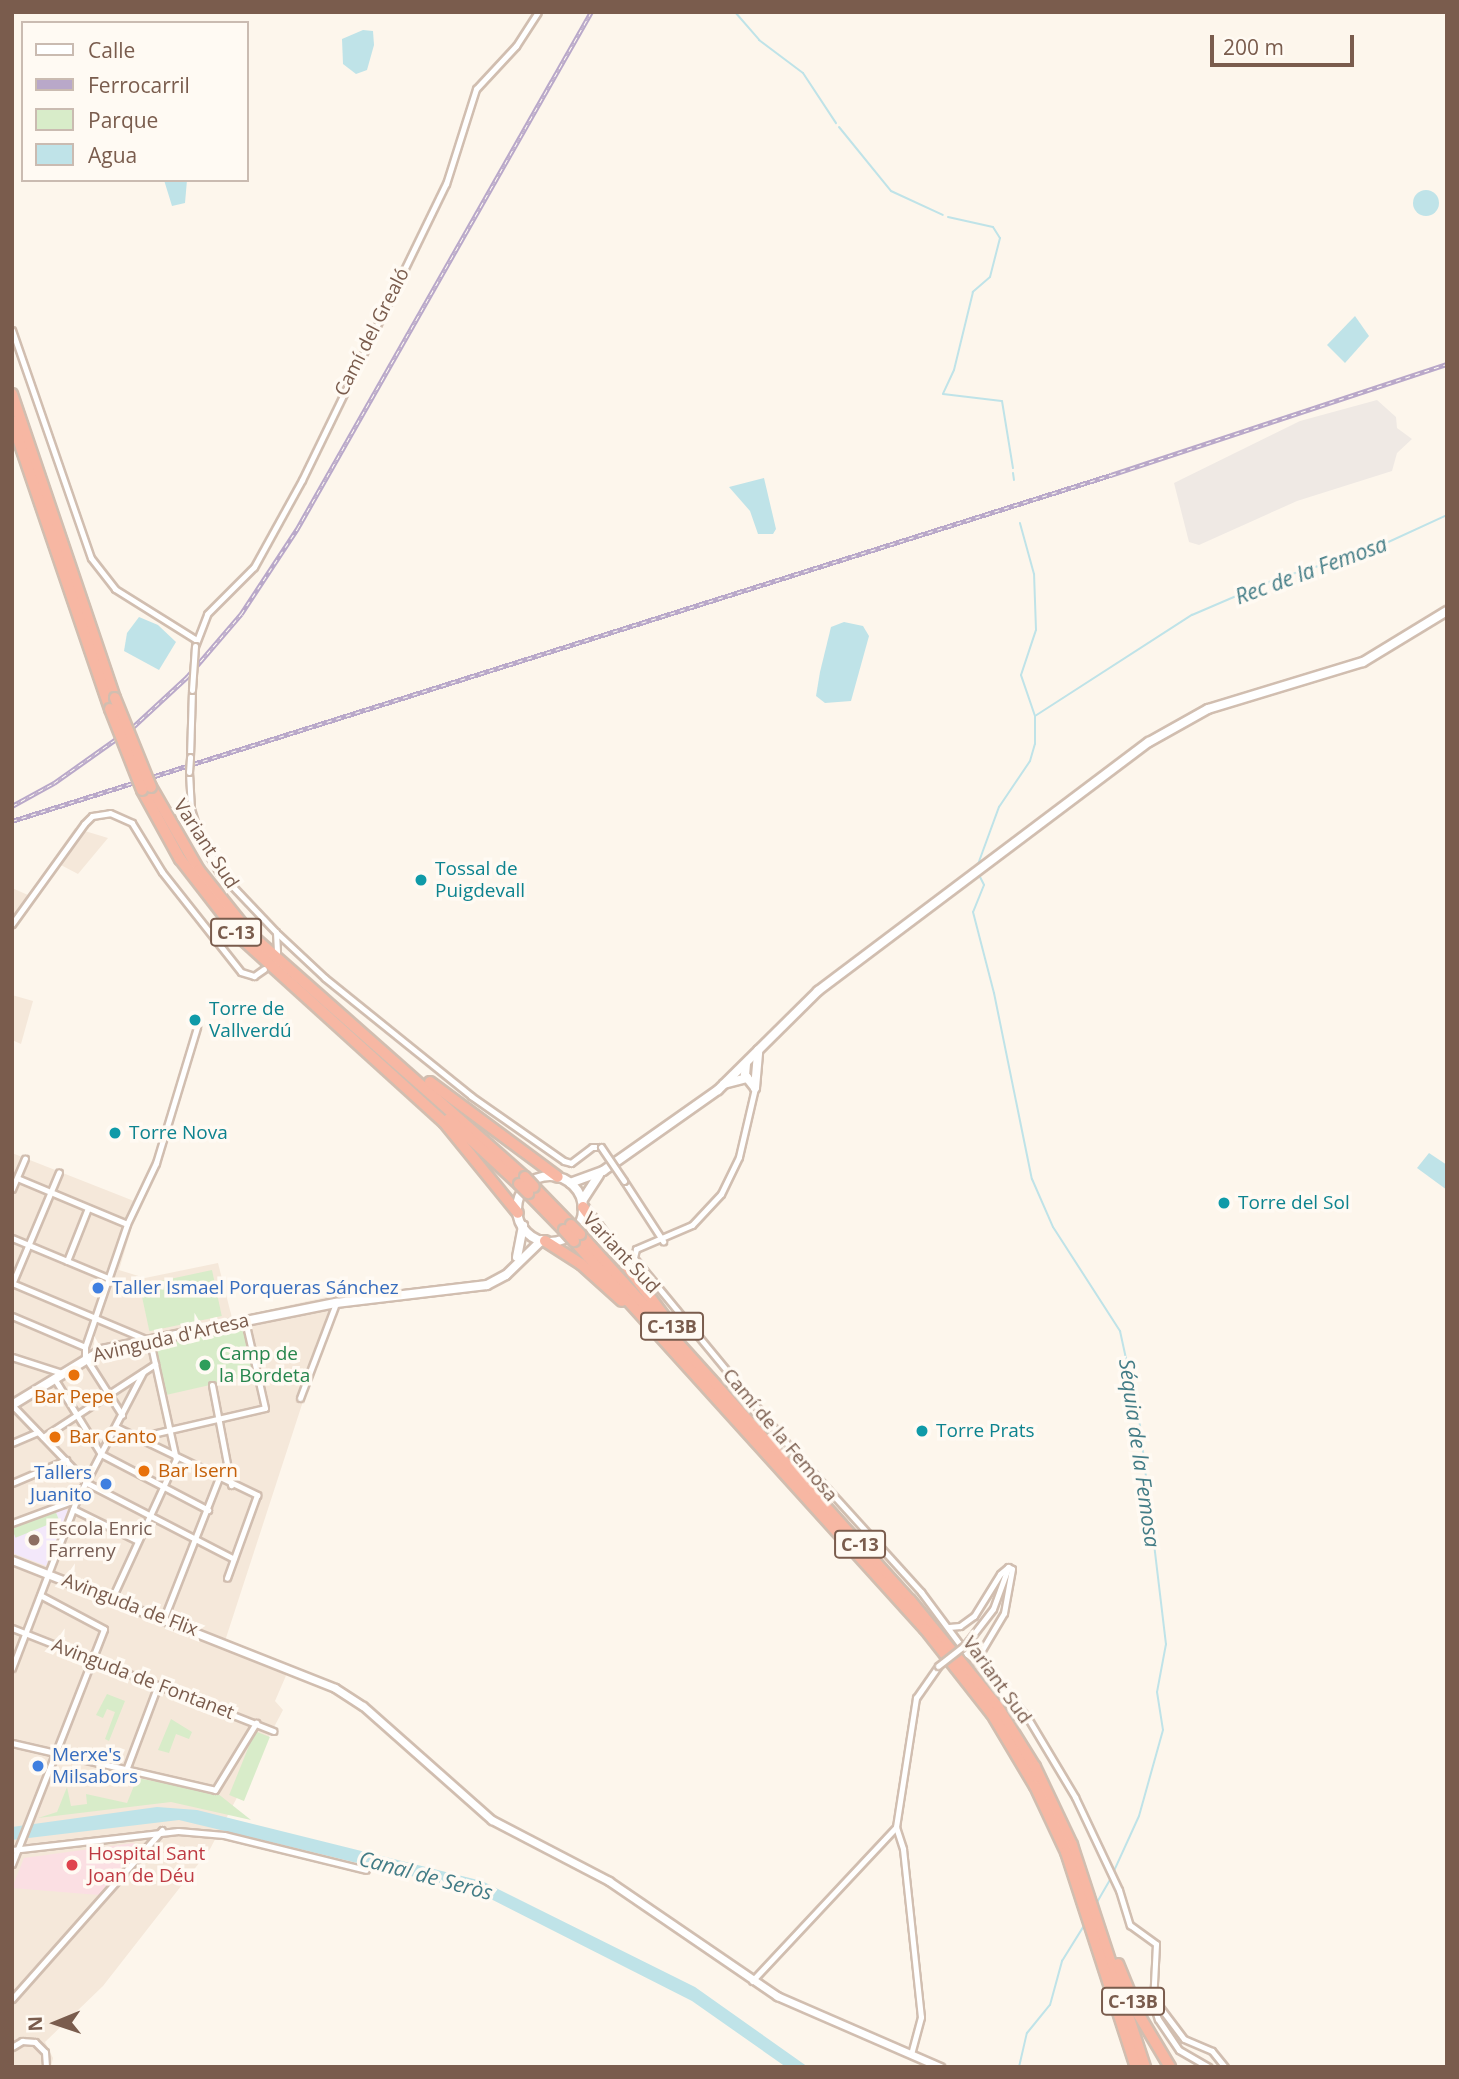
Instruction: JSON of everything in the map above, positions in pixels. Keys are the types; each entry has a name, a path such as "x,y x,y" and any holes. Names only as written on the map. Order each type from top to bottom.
{"highway":[{"name":"C-13","path":"12,394 146,788"},
{"path":"12,421 65,577"},
{"name":"C-13","path":"12,437 65,577 110,709 180,859 230,925 271,968 363,1046"},
{"name":"Variant Sud","path":"146,788 214,891 295,976 531,1190 577,1238 730,1412"},
{"path":"295,976 558,1177"},
{"path":"363,1046 460,1139 518,1213"},
{"name":"Variant Sud","path":"363,1046 522,1181"},
{"name":"C-13B","path":"582,1204 639,1285 766,1439"},
{"name":"Variant Sud","path":"577,1238 766,1439 975,1677 1021,1743 1068,1834 1090,1886 1105,1934"},
{"name":"C-13B","path":"544,1241 593,1274 730,1412"},
{"name":"C-13","path":"730,1412 934,1639 982,1700 1042,1799 1083,1900 1136,2067"},
{"name":"C-13","path":"1105,1934 1145,2067"},
{"name":"C-13B","path":"1105,1934 1134,2004 1170,2067"},
{"name":"C-13B","path":"1111,1993 1129,2067"}],"main road":[{"path":"475,1287 501,1278 544,1241 563,1239 574,1231 589,1185 603,1171 724,1084 818,991 983,869 1074,795 1175,726 1208,709 1363,662 1447,611"},
{"path":"755,1088 758,1050"},
{"path":"744,1065 755,1071"},
{"path":"744,1065 747,1078 755,1088"},
{"path":"724,1084 747,1078"},
{"path":"570,1183 603,1171"},
{"path":"501,1278 519,1254 523,1227 518,1213 519,1198 531,1183 558,1177 570,1183 582,1204"},
{"path":"523,1227 544,1241"},
{"path":"475,1287 501,1273 519,1254"},
{"name":"Avinguda d'Artesa","path":"12,1405 85,1357 132,1344 339,1302 475,1287"}],"street":[{"name":"Camí del Grealó","path":"195,643 210,609 246,577 262,553 446,184 476,89 516,46 538,12"},
{"path":"12,330 91,558 115,589 195,643 189,772 191,809 205,851 278,934 325,978 471,1096 564,1161 571,1163 592,1147 601,1147 663,1241"},
{"path":"12,924 92,816 110,813 132,823 162,872 239,970 252,976 264,969"},
{"path":"277,952 278,934"},
{"path":"122,1415 85,1357 85,1347 127,1224 156,1163 197,1027"},
{"name":"Camí de la Femosa","path":"755,1088 732,1176 701,1217 663,1241 634,1251 638,1264 794,1453 1029,1720 1075,1797 1114,1880 1129,1925 1156,1944 1153,1998 1157,2018 1173,2043 1209,2067"},
{"path":"12,1189 25,1159"},
{"path":"59,1172 12,1283 150,1341 176,1459 112,1598"},
{"path":"17,1178 127,1224"},
{"path":"67,1261 88,1208"},
{"path":"12,1238 108,1278"},
{"path":"300,1398 339,1302"},
{"path":"12,1316 85,1347"},
{"path":"135,1437 265,1408 245,1321"},
{"path":"131,1332 132,1344"},
{"path":"12,1359 62,1373"},
{"path":"12,1443 41,1434 78,1415 155,1364"},
{"path":"12,1668 77,1499 143,1372"},
{"path":"54,1378 102,1454 208,1510"},
{"path":"212,1385 231,1485"},
{"path":"12,1405 87,1483 234,1559"},
{"path":"116,1427 218,1480 257,1495 227,1578"},
{"path":"12,1483 66,1460"},
{"path":"164,1618 197,1540 218,1480"},
{"path":"12,1523 77,1499"},
{"path":"73,1509 138,1541"},
{"name":"Avinguda de Flix","path":"12,1560 320,1680 351,1698 481,1813 609,1881 783,2000 940,2067"},
{"path":"949,1627 960,1626 974,1616 1008,1567"},
{"path":"911,2054 921,2017 903,1849 896,1827 914,1704 922,1684 938,1666 966,1644 993,1609 1008,1567"},
{"path":"976,1660 1004,1613 1014,1580 1008,1567"},
{"path":"12,1864 15,1849 23,1839 104,1629 40,1595"},
{"name":"Avinguda de Fontanet","path":"12,1628 273,1731"},
{"path":"126,1770 158,1685"},
{"path":"12,1743 215,1790 256,1723"},
{"path":"752,1981 896,1827"},
{"path":"15,1849 162,1830 206,1836 224,1835 366,1870"},
{"path":"12,1999 162,1830"},
{"path":"135,1832 144,1835 146,1846"},
{"path":"1153,1998 1184,2039 1212,2051 1225,2067"},
{"path":"12,2046 35,2042 45,2052 46,2067"}],"shaded area":[{"path":"1377,400 1396,417 1397,428 1412,439 1397,453 1392,471 1297,501 1199,545 1189,542 1174,483 1300,421"},
{"path":"75,828 108,838 78,874 59,864 12,933 12,888 28,895"},
{"path":"12,995 33,1001 21,1044 12,1040"},
{"path":"12,1153 139,1203 119,1270 145,1278 218,1263 232,1318 340,1294 342,1302 335,1303 225,1641 288,1671 275,1701 283,1710 210,1849 103,1986 45,2042 53,2058 51,2067 12,2067"},
{"name":"Escola Enric Farreny","path":"60,1507 68,1510 46,1566 12,1553 12,1527"},
{"name":"Hospital Sant Joan de Déu","path":"134,1843 135,1850 99,1895 12,1888 24,1858"}],"green space":[{"path":"212,1270 222,1316 149,1331 140,1285"},
{"name":"Camp de la Bordeta","path":"242,1325 254,1375 166,1395 156,1351 162,1342"},
{"path":"55,1510 59,1520 16,1538 12,1527"},
{"path":"107,1694 125,1701 109,1741 105,1739 115,1712 107,1709 103,1718 96,1715"},
{"path":"171,1719 192,1732 189,1739 176,1734 169,1753 158,1750"},
{"path":"255,1731 270,1737 244,1801 229,1795"},
{"path":"137,1778 217,1793 251,1820 171,1802 38,1818 57,1812 67,1787 71,1806 87,1804 86,1794 127,1803"}],"water":[{"path":"363,30 373,31 374,45 367,70 356,74 343,64 342,39"},
{"path":"165,182 187,182 185,203 172,206"},
{"path":"1426,190 1435,194 1439,203 1435,212 1426,216 1417,212 1413,203 1417,194"},
{"path":"1355,316 1369,336 1345,363 1327,345"},
{"path":"764,478 776,529 773,534 758,534 750,511 729,487"},
{"path":"139,617 158,625 176,642 159,670 124,651 127,633"},
{"path":"844,622 863,626 869,636 851,701 825,703 816,696 820,672 831,627"},
{"path":"1429,1153 1447,1165 1447,1190 1417,1168"},
{"name":"Canal de Seròs","path":"157,1807 197,1810 482,1881 695,1987 808,2067 786,2067 692,2001 477,1892 179,1820 12,1840 12,1827"}],"waterway":[{"name":"Séquia de la Femosa","path":"735,12 759,40 803,73 836,123"},
{"name":"Séquia de la Femosa","path":"839,127 891,191 943,215"},
{"name":"Séquia de la Femosa","path":"948,217 993,227 1000,238 990,277 973,292 954,370 943,394 1002,401 1013,468"},
{"name":"Séquia de la Femosa","path":"1013,473 1014,480"},
{"name":"Rec de la Femosa","path":"1035,716 1192,615 1276,579 1371,550 1447,515"},
{"name":"Séquia de la Femosa","path":"977,867 999,807 1030,761 1035,744 1035,716 1021,675 1036,630 1034,574 1020,523"},
{"name":"Séquia de la Femosa","path":"979,875 984,885 973,912 994,993 1032,1179 1053,1227 1120,1331 1139,1418 1166,1644 1157,1692 1163,1730 1139,1816 1113,1873"},
{"name":"Séquia de la Femosa","path":"1096,1904 1111,1878"},
{"name":"Séquia de la Femosa","path":"1019,2067 1027,2033 1050,2005 1062,1961 1085,1924"}],"railway":[{"path":"12,806 54,783 133,727 187,677 241,614 297,529 591,12"},
{"path":"12,821 1111,475 1447,364"}],"place":[{"name":"Tossal de Puigdevall","path":"421,880"},
{"name":"Torre de Vallverdú","path":"195,1020"},
{"name":"Torre Nova","path":"115,1133"},
{"name":"Torre del Sol","path":"1224,1203"},
{"name":"Taller Ismael Porqueras Sánchez","path":"98,1288"},
{"name":"Camp de la Bordeta","path":"205,1365"},
{"name":"Bar Pepe","path":"74,1375"},
{"name":"Torre Prats","path":"922,1431"},
{"name":"Bar Canto","path":"55,1437"},
{"name":"Bar Isern","path":"144,1471"},
{"name":"Tallers Juanito","path":"106,1484"},
{"name":"Escola Enric Farreny","path":"34,1540"},
{"name":"Merxe's Milsabors","path":"38,1766"},
{"name":"Hospital Sant Joan de Déu","path":"72,1865"}]}
